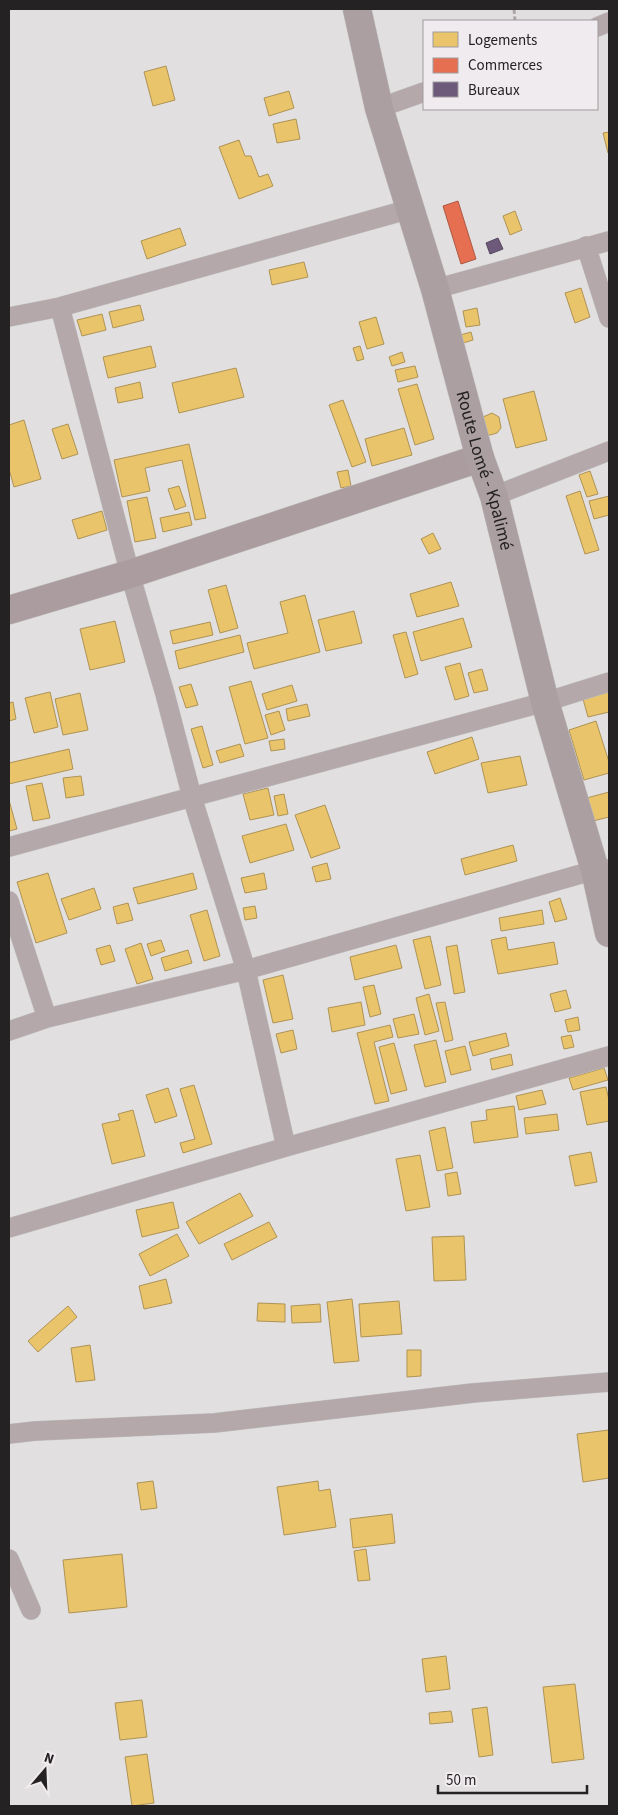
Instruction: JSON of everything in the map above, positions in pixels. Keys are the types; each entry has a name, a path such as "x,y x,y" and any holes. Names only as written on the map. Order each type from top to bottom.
{"main road":[{"name":"Route Lomé - Kpalimé","path":"357,9 379,108 436,289 480,458 494,496 545,702 602,869 609,933"}],"street":[{"path":"379,108 423,92"},
{"path":"9,317 60,306 410,209"},
{"path":"436,289 609,241"},
{"path":"586,246 609,318"},
{"path":"60,306 130,574 166,694 192,796 246,970 286,1146"},
{"path":"494,496 609,451"},
{"path":"9,610 130,574 480,458"},
{"path":"9,847 545,702 609,682"},
{"path":"9,1031 46,1018 246,970 602,869"},
{"path":"9,901 46,1018"},
{"path":"9,1228 286,1146 609,1056"},
{"path":"9,1434 35,1431 214,1423 473,1393 609,1382"},
{"path":"9,1559 31,1610"}],"building: Logements":[{"path":"166,66 175,100 153,106 144,72"},
{"path":"289,91 294,108 269,116 264,98"},
{"path":"296,119 300,139 277,143 273,124"},
{"path":"609,132 609,152 608,153 603,133"},
{"path":"239,140 245,156 251,156 259,177 268,174 273,186 239,199 219,147"},
{"path":"515,211 522,230 510,235 503,216"},
{"path":"180,228 186,245 147,259 141,241"},
{"path":"304,262 308,277 272,285 269,270"},
{"path":"581,288 590,317 575,323 565,293"},
{"path":"140,305 144,320 113,328 109,312"},
{"path":"477,308 480,325 466,327 463,311"},
{"path":"102,314 106,330 82,336 77,320"},
{"path":"376,317 384,344 367,349 359,322"},
{"path":"471,332 473,340 460,344 457,336"},
{"path":"151,346 156,367 108,378 103,357"},
{"path":"360,346 364,359 357,361 353,348"},
{"path":"402,352 405,362 392,366 389,357"},
{"path":"415,366 418,377 398,382 395,370"},
{"path":"236,368 244,397 179,413 172,383"},
{"path":"140,382 143,398 118,403 115,388"},
{"path":"417,384 434,439 415,445 398,389"},
{"path":"534,391 547,440 516,448 503,399"},
{"path":"343,400 366,462 352,467 329,405"},
{"path":"492,413 499,417 501,428 497,433 490,435 486,434 483,417"},
{"path":"24,420 41,479 14,487 9,469 9,425"},
{"path":"68,424 78,454 62,459 52,429"},
{"path":"404,428 412,455 372,466 365,439"},
{"path":"189,444 206,518 195,520 182,460 145,468 150,491 122,497 114,460"},
{"path":"348,470 351,486 341,488 337,472"},
{"path":"590,471 598,494 587,497 579,475"},
{"path":"179,486 186,506 175,510 168,489"},
{"path":"580,491 599,550 585,554 566,496"},
{"path":"609,496 609,515 594,519 589,501"},
{"path":"147,497 156,538 135,542 127,501"},
{"path":"102,511 107,530 78,539 72,520"},
{"path":"189,512 192,525 163,532 160,518"},
{"path":"433,533 441,549 429,554 421,539"},
{"path":"451,582 459,606 417,617 410,594"},
{"path":"226,585 238,628 220,633 208,590"},
{"path":"305,595 320,652 254,669 247,643 288,633 280,602"},
{"path":"354,611 362,643 326,651 318,620"},
{"path":"463,618 472,647 421,661 413,632"},
{"path":"115,621 125,662 90,670 80,629"},
{"path":"210,622 213,635 173,644 170,631"},
{"path":"406,632 418,674 405,678 393,635"},
{"path":"240,635 244,652 179,669 175,651"},
{"path":"460,663 469,696 455,700 445,667"},
{"path":"482,669 488,690 474,693 468,673"},
{"path":"251,681 268,738 245,744 229,687"},
{"path":"191,684 198,705 186,708 179,687"},
{"path":"292,685 297,701 267,710 262,694"},
{"path":"50,692 58,727 34,733 25,698"},
{"path":"609,692 609,712 588,717 583,699"},
{"path":"80,693 88,730 63,735 55,699"},
{"path":"13,702 16,719 9,721 9,703"},
{"path":"307,704 310,716 288,721 286,709"},
{"path":"279,711 285,730 271,735 265,715"},
{"path":"596,721 609,762 609,773 584,780 569,730"},
{"path":"202,726 213,765 203,768 191,729"},
{"path":"472,737 479,759 435,774 427,752"},
{"path":"284,739 285,749 271,751 269,741"},
{"path":"240,744 244,756 220,763 216,751"},
{"path":"69,749 73,769 9,784 9,763"},
{"path":"520,756 527,785 488,793 481,763"},
{"path":"81,776 84,795 66,798 63,778"},
{"path":"42,783 50,818 33,821 26,786"},
{"path":"268,788 274,815 250,820 243,794"},
{"path":"609,792 609,817 589,822 583,799"},
{"path":"284,794 288,814 278,816 274,796"},
{"path":"9,800 17,829 9,831"},
{"path":"325,805 340,848 311,858 295,815"},
{"path":"286,824 294,850 250,863 242,836"},
{"path":"513,845 517,861 465,875 461,859"},
{"path":"327,863 331,879 316,882 312,867"},
{"path":"48,873 67,933 36,943 17,882"},
{"path":"193,873 197,889 138,904 133,888"},
{"path":"264,873 267,889 245,893 241,878"},
{"path":"94,888 101,909 69,920 61,899"},
{"path":"560,898 567,919 555,922 549,902"},
{"path":"128,903 133,920 117,924 113,907"},
{"path":"255,906 257,918 245,920 243,908"},
{"path":"207,910 220,956 204,961 190,915"},
{"path":"542,910 544,924 501,931 499,918"},
{"path":"430,936 441,985 425,989 413,940"},
{"path":"506,937 508,950 554,942 558,964 498,974 491,940"},
{"path":"161,940 165,951 151,956 147,944"},
{"path":"141,943 153,979 137,984 125,949"},
{"path":"110,945 115,961 101,965 96,949"},
{"path":"396,945 402,968 355,980 350,957"},
{"path":"457,945 465,992 454,994 446,947"},
{"path":"188,950 192,963 165,971 161,958"},
{"path":"283,975 293,1019 273,1023 263,980"},
{"path":"374,985 381,1014 370,1017 363,987"},
{"path":"566,990 571,1008 555,1012 550,994"},
{"path":"429,994 439,1031 425,1035 416,998"},
{"path":"361,1002 365,1025 332,1032 328,1008"},
{"path":"445,1002 453,1040 445,1042 436,1003"},
{"path":"414,1014 419,1034 398,1038 393,1019"},
{"path":"578,1017 580,1030 568,1032 565,1020"},
{"path":"390,1025 393,1037 374,1042 389,1101 375,1104 357,1033"},
{"path":"293,1030 297,1049 281,1053 276,1034"},
{"path":"506,1033 509,1046 473,1056 469,1042"},
{"path":"571,1035 574,1047 564,1049 561,1037"},
{"path":"436,1040 446,1082 425,1087 414,1045"},
{"path":"394,1043 407,1090 391,1094 379,1047"},
{"path":"465,1046 471,1070 451,1075 445,1051"},
{"path":"511,1054 513,1065 492,1070 490,1059"},
{"path":"604,1068 608,1080 573,1090 569,1078"},
{"path":"194,1085 212,1144 183,1153 180,1143 195,1139 180,1089"},
{"path":"606,1087 609,1100 609,1121 587,1125 580,1092"},
{"path":"168,1088 177,1116 155,1123 146,1095"},
{"path":"542,1090 546,1104 519,1110 516,1096"},
{"path":"514,1106 518,1137 474,1143 471,1122 487,1120 486,1110"},
{"path":"133,1110 145,1156 112,1164 102,1124 120,1120 118,1114"},
{"path":"557,1114 559,1130 526,1134 524,1118"},
{"path":"445,1127 453,1168 437,1171 429,1131"},
{"path":"591,1152 597,1182 575,1186 569,1156"},
{"path":"420,1155 430,1207 406,1211 396,1159"},
{"path":"457,1172 461,1194 448,1196 445,1174"},
{"path":"240,1193 253,1216 199,1244 186,1222"},
{"path":"173,1202 179,1228 142,1237 136,1210"},
{"path":"269,1222 277,1237 232,1260 224,1244"},
{"path":"177,1234 189,1256 150,1276 139,1254"},
{"path":"464,1236 466,1280 434,1281 432,1237"},
{"path":"166,1279 172,1303 144,1309 139,1286"},
{"path":"352,1299 359,1361 334,1363 327,1302"},
{"path":"399,1301 402,1334 361,1337 359,1304"},
{"path":"258,1303 285,1304 285,1322 257,1321"},
{"path":"320,1304 321,1322 292,1323 291,1306"},
{"path":"68,1306 77,1317 38,1352 28,1341"},
{"path":"90,1345 95,1380 76,1382 71,1348"},
{"path":"407,1350 421,1350 421,1376 407,1377"},
{"path":"609,1430 609,1478 583,1482 577,1434"},
{"path":"153,1481 157,1508 141,1510 137,1483"},
{"path":"318,1481 319,1491 330,1489 336,1527 284,1535 277,1487"},
{"path":"392,1514 395,1543 353,1548 350,1519"},
{"path":"366,1549 370,1580 358,1581 354,1551"},
{"path":"122,1554 127,1607 69,1613 63,1560"},
{"path":"446,1656 450,1689 426,1692 422,1659"},
{"path":"575,1684 584,1759 552,1763 543,1687"},
{"path":"142,1700 147,1737 120,1740 115,1703"},
{"path":"487,1707 493,1755 479,1757 472,1709"},
{"path":"451,1711 453,1722 430,1724 429,1713"},
{"path":"147,1754 154,1803 132,1806 125,1757"}],"building: Commerces":[{"path":"458,201 476,259 461,264 443,206"}],"building: Bureaux":[{"path":"498,238 503,249 490,254 486,243"}]}
